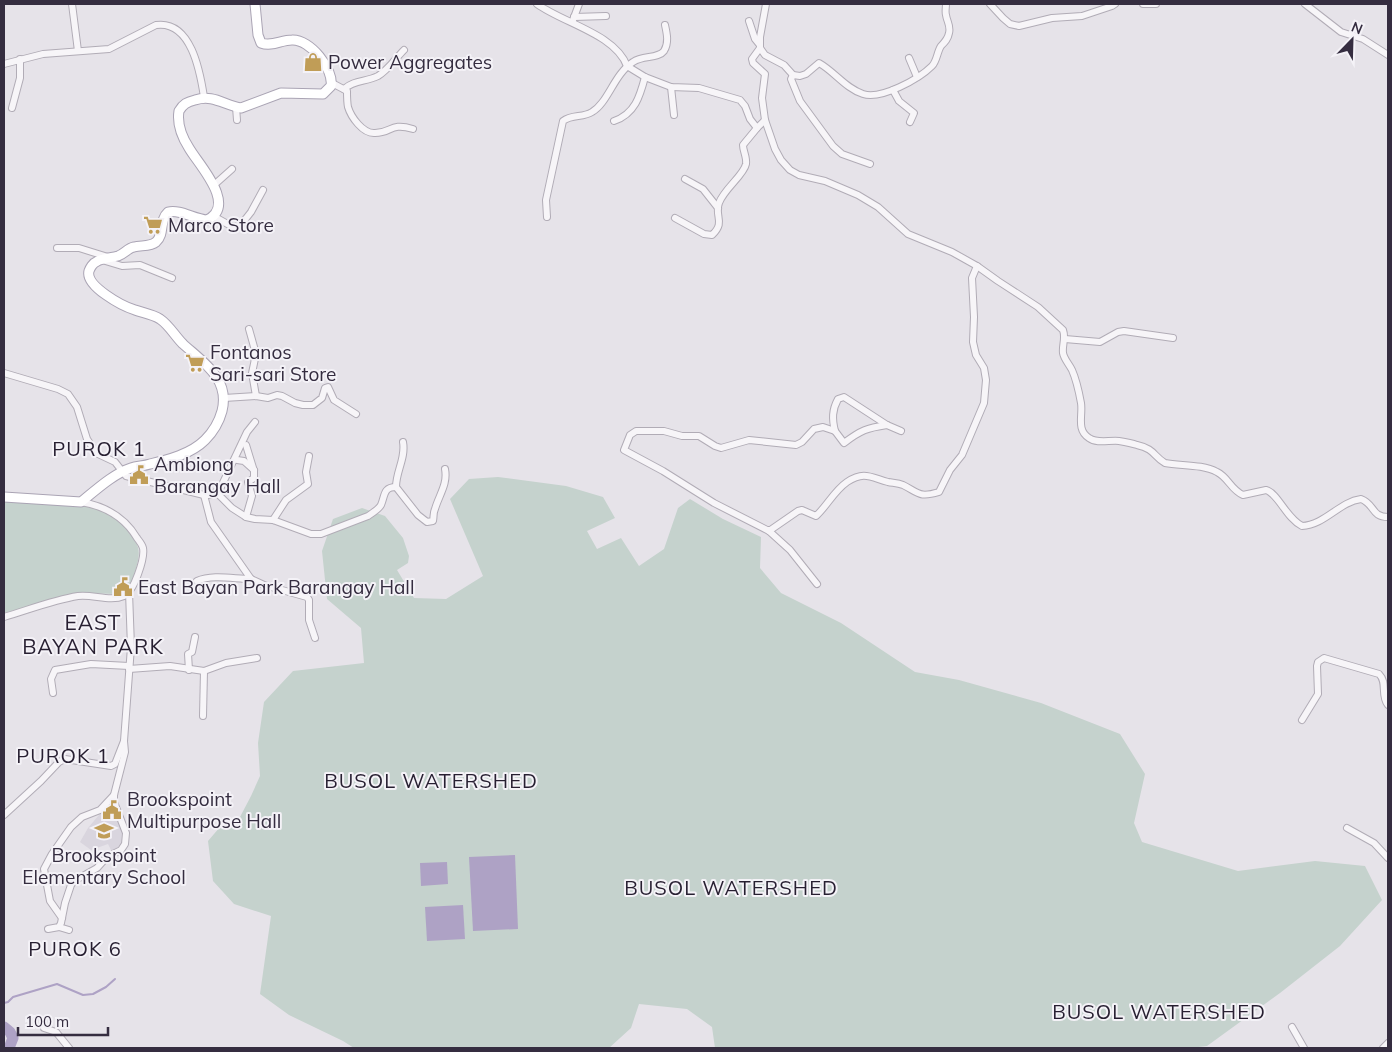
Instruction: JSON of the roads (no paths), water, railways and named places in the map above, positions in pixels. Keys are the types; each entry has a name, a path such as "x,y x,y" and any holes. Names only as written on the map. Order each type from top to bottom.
{"main road":[{"path":"4,497 81,502 131,468 178,456 199,445 216,426 224,398 220,381 167,324 154,316 118,302 92,283 89,274 96,261 120,255 133,247 152,245 157,242 161,235 163,217 168,212 177,212 207,220 216,213 218,203 216,189 184,139 178,115 186,102 204,97 215,98 236,107 245,108 281,93 322,94 330,88 332,83 330,72 313,49 306,44 292,40 269,44 262,43 258,36 255,4"}],"street":[{"path":"72,4 78,51"},
{"path":"537,4 573,21 606,42 624,58 626,66 645,77 671,87 698,88 740,100 757,128"},
{"path":"573,21 579,4"},
{"path":"766,4 760,46 752,59 753,63 765,74 762,98 765,120 781,160 790,170 799,175 832,184 858,195 878,207 908,234 952,252 978,266 1045,312 1063,330 1065,338 1064,355 1072,371 1080,399 1082,429 1088,438 1094,441 1119,441 1139,445 1154,452 1165,464 1216,471 1224,476 1233,489 1243,495 1266,490 1270,491 1288,515 1302,526 1316,524 1350,502 1361,499 1369,504 1380,517 1388,517"},
{"path":"749,21 755,39 765,55 784,65 793,75 800,76 806,74 820,63 827,67 841,81 859,92 866,95 881,94 893,90 917,77 934,65 941,47 950,32 950,25 945,14 946,4"},
{"path":"990,4 1010,24 1019,26 1029,25 1039,20 1087,14 1114,4"},
{"path":"1143,4 1156,4"},
{"path":"1305,4 1341,32 1363,39 1388,55"},
{"path":"573,21 606,16"},
{"path":"4,64 43,54 109,49 156,25 162,24 170,26 183,35 195,55 204,97"},
{"path":"548,217 546,200 563,121 572,116 594,112 626,66 638,58 659,56 664,52 668,38 665,25"},
{"path":"344,89 351,82 380,75 404,50"},
{"path":"909,58 917,77"},
{"path":"12,108 20,78 20,60"},
{"path":"793,75 791,79 800,101 833,146 842,154 870,164"},
{"path":"614,121 633,110 645,77"},
{"path":"332,83 346,91 348,108 356,121 366,131 374,134 398,126 413,129"},
{"path":"671,87 674,114"},
{"path":"893,90 899,101 914,113 910,122"},
{"path":"236,107 237,120"},
{"path":"676,218 704,234 712,235 715,232 720,220 718,208 720,200 744,168 746,157 742,145 765,120"},
{"path":"216,189 232,169"},
{"path":"685,179 703,189 718,208"},
{"path":"213,216 233,227 240,226 251,212 263,190"},
{"path":"57,248 79,248 112,258"},
{"path":"102,260 122,266 140,265 172,278"},
{"path":"769,531 798,510 816,516 839,488 861,475 902,485 917,493 926,495 939,492 953,466 962,455 984,403 986,380 984,368 976,355 973,342 972,278 978,266"},
{"path":"249,329 256,354 252,373 256,396"},
{"path":"1065,338 1100,342 1118,332 1124,331 1173,338"},
{"path":"4,373 58,389 68,394 77,407 87,439 93,448 98,454 115,462 126,476 204,495 211,495 220,489 247,432 255,422"},
{"path":"224,398 256,396 268,398 277,395 295,403 312,404 322,398 325,388 329,388 334,400 356,414"},
{"path":"887,424 858,432 844,443 835,431 832,418 836,401 841,397 847,398 887,424 901,430"},
{"path":"817,584 790,550 769,531 714,503 641,458 626,452 623,447 630,435 636,431 664,431 682,436 699,436 721,448 749,440 796,445 802,442 814,429 823,427 835,431"},
{"path":"403,442 405,452 397,473 396,487 421,519 427,522 431,522 434,518 434,510 445,483 445,469"},
{"path":"246,445 254,471 254,478 248,482 252,496 246,517"},
{"path":"273,520 286,500 308,484 306,472 309,456"},
{"path":"237,460 244,461 254,471"},
{"path":"216,492 232,508 246,517 273,520 311,534 321,534 374,513 381,504 386,490 390,487 396,487"},
{"path":"204,495 211,522 251,579"},
{"path":"4,617 79,596 118,597 125,596 130,592 141,562 143,547 134,532 113,512 99,505 81,502"},
{"path":"197,581 210,578 251,579 264,585 307,597 309,600 309,620 315,638"},
{"path":"59,927 71,885 74,881 97,868 107,857 120,850 124,844 126,833 114,802 114,795 125,752 124,741 131,647 130,592"},
{"path":"189,670 188,654 192,652 195,636"},
{"path":"53,693 51,679 55,670 91,664 129,668 170,666 204,671 226,663 256,658"},
{"path":"1302,720 1318,694 1317,666 1318,662 1324,658 1378,674 1383,680 1384,698 1388,705"},
{"path":"203,716 204,671"},
{"path":"4,815 59,762 65,760 111,766 115,764 124,741"},
{"path":"62,918 50,901 44,869 52,854 82,816 100,810 114,795"},
{"path":"1347,828 1374,843 1388,858"},
{"path":"48,930 59,927 69,930"},
{"path":"1292,1027 1304,1048"},
{"path":"44,1028 56,1032 69,1048"}],"waterway":[{"path":"4,1003 13,997 57,984 83,995 93,994 106,987 115,979"},
{"path":"4,1027 13,1038 9,1048"}],"place":[{"name":"Power Aggregates","path":"313,62"},
{"name":"Marco Store","path":"153,225"},
{"name":"Fontanos Sari-sari Store","path":"195,363"},
{"name":"Ambiong Barangay Hall","path":"139,475"},
{"name":"East Bayan Park Barangay Hall","path":"123,587"},
{"name":"Brookspoint Multipurpose Hall","path":"112,810"},
{"name":"Brookspoint Elementary School","path":"104,831"}],"district":[{"name":"PUROK 1","path":"99,449"},
{"name":"EAST BAYAN PARK","path":"93,635"},
{"name":"PUROK 1","path":"63,756"},
{"name":"BUSOL WATERSHED","path":"431,781"},
{"name":"BUSOL WATERSHED","path":"731,888"},
{"name":"PUROK 6","path":"75,949"},
{"name":"BUSOL WATERSHED","path":"1159,1012"}]}
